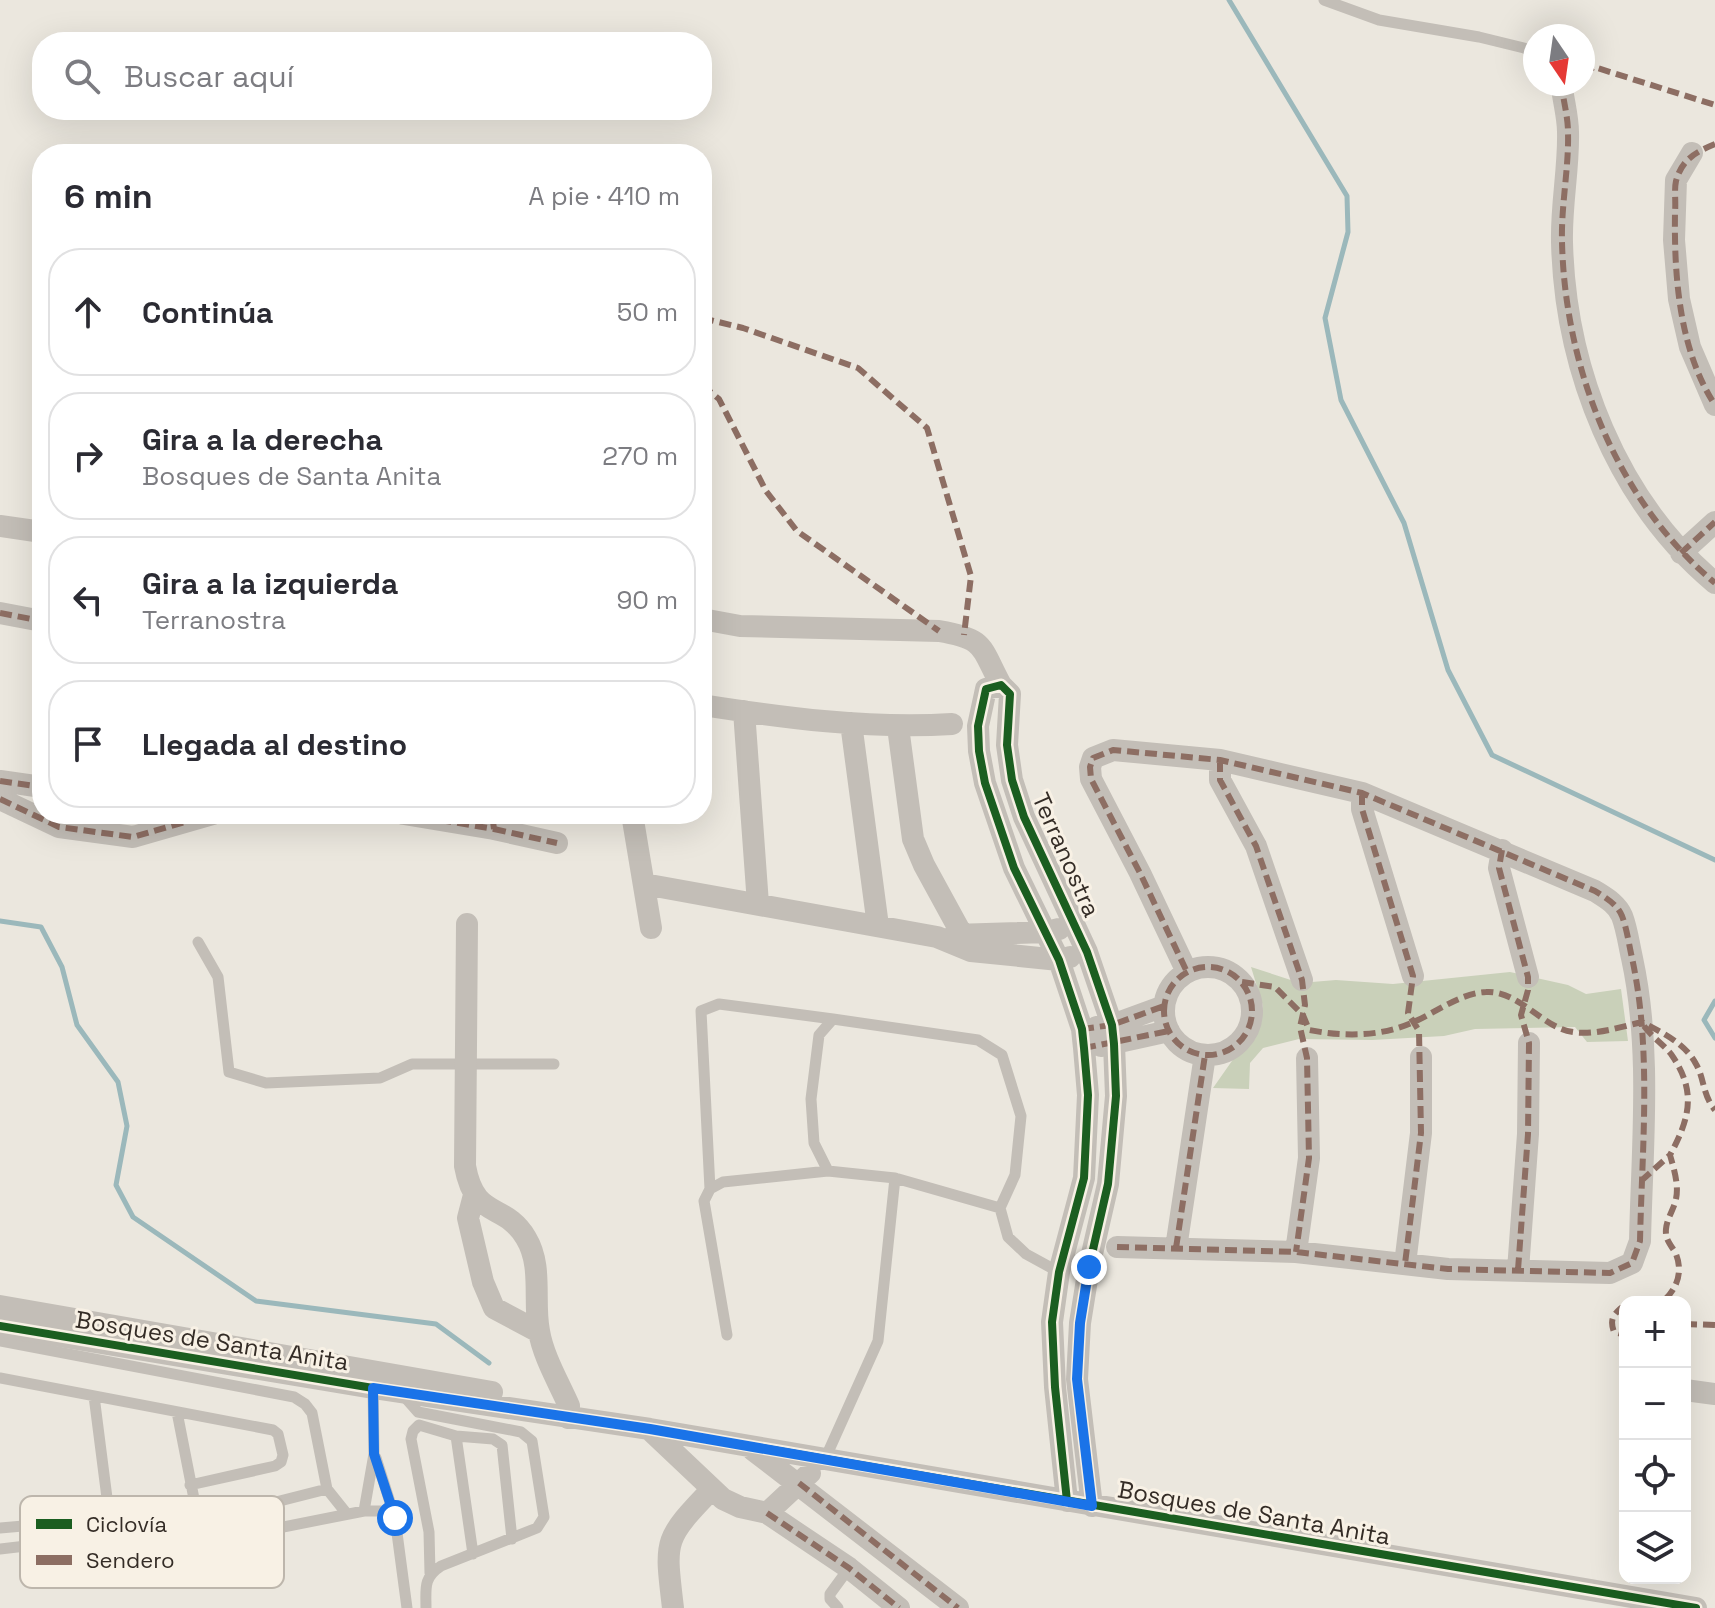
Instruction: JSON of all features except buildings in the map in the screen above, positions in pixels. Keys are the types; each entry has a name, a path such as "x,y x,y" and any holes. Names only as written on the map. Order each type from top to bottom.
{"street":[{"path":"1561,96 1568,129 1562,241 1569,315 1588,389 1612,451 1653,520 1681,553 1715,583"},
{"path":"1692,153 1676,180 1674,240 1679,299 1690,347 1715,405"},
{"path":"1681,553 1715,522"},
{"path":"0,526 32,531"},
{"path":"0,613 32,619"},
{"path":"712,621 740,626 939,631 964,635 978,642 1001,685"},
{"name":"Terranostra","path":"1067,1501 1055,1387 1052,1322 1059,1272 1084,1178 1088,1095 1083,1039 1059,960 1014,868 997,823 981,762 978,726 986,689 1001,685 1010,694 1007,745 1012,780 1024,817 1077,925 1113,1034 1116,1096 1108,1184 1080,1323 1077,1379 1092,1506"},
{"path":"712,706 898,727 952,724"},
{"path":"744,711 758,904"},
{"path":"851,723 878,926"},
{"path":"898,727 913,839 924,865 968,943"},
{"path":"1117,1247 1296,1252 1448,1269 1610,1273 1632,1263 1640,1241 1644,1056 1636,976 1622,917 1615,905 1595,891 1362,793 1220,760 1113,750 1093,758 1091,779 1187,972"},
{"path":"1220,760 1220,780 1256,846 1302,980"},
{"path":"0,781 32,786"},
{"path":"1362,793 1362,809 1413,976"},
{"path":"0,799 32,814"},
{"path":"53,824 133,837 178,824"},
{"path":"499,824 557,843"},
{"path":"634,824 651,928"},
{"path":"1502,850 1499,868 1528,977"},
{"path":"644,884 1059,960 1087,952"},
{"path":"467,924 465,1166 474,1195 485,1207 507,1217 526,1238 535,1260 539,1332 568,1412"},
{"path":"968,943 1077,925"},
{"path":"1199,968 1222,969 1242,982 1251,997 1253,1014 1248,1031 1237,1045 1222,1053 1205,1055 1190,1051 1178,1043 1169,1031 1164,1006 1172,987 1187,972 1199,968"},
{"path":"1113,1034 1164,1006"},
{"path":"1083,1039 1169,1031"},
{"path":"1518,1270 1528,1134 1529,1043"},
{"path":"1176,1248 1205,1055"},
{"path":"1405,1264 1421,1133 1421,1057"},
{"path":"1296,1252 1309,1158 1307,1058"},
{"path":"474,1195 468,1218 483,1282 494,1308 539,1332"},
{"name":"Bosques de Santa Anita","path":"0,1306 81,1338"},
{"name":"Bosques de Santa Anita","path":"0,1326 373,1379 568,1412 596,1422 1696,1608"},
{"name":"Bosques de Santa Anita","path":"373,1379 401,1393 568,1412"},
{"path":"1691,1391 1715,1394"},
{"path":"650,1429 711,1490 740,1507 767,1513 849,1568 886,1604"},
{"path":"749,1447 958,1608"},
{"path":"767,1513 825,1459"},
{"path":"673,1608 667,1556 669,1544 680,1523 711,1490"}],"lane":[{"path":"1324,0 1379,20 1523,48"},
{"path":"198,942 218,977 229,1072 266,1083 380,1078 412,1064 554,1064"},
{"path":"727,1335 704,1201 710,1189 701,1011 719,1004 978,1040 1002,1055 1021,1116 1015,1175 1000,1208 1008,1237 1026,1254 1059,1272"},
{"path":"828,1171 814,1143 811,1099 819,1035 833,1019"},
{"path":"710,1189 723,1182 828,1171 895,1178 1000,1208"},
{"path":"825,1459 878,1341 895,1178"},
{"path":"0,1341 81,1338 294,1397 312,1413 327,1489 347,1514"},
{"path":"0,1378 273,1430 278,1434 283,1455 281,1462 275,1466 190,1485"},
{"path":"364,1511 374,1454 373,1379"},
{"path":"401,1393 418,1412 521,1432 532,1441 544,1517 537,1528 430,1573"},
{"path":"94,1396 106,1496"},
{"path":"177,1412 193,1496"},
{"path":"426,1608 426,1585 430,1573 429,1532 411,1439 419,1425 456,1436 493,1439 502,1445 512,1539"},
{"path":"456,1436 473,1554"},
{"path":"374,1454 395,1518 407,1608"},
{"path":"284,1500 327,1489"},
{"path":"284,1527 364,1511 381,1511 395,1518"},
{"path":"0,1528 20,1526"},
{"path":"0,1549 20,1547"},
{"path":"838,1608 830,1599 830,1594 849,1568"}],"green space":[{"path":"1251,967 1300,983 1336,980 1393,984 1510,972 1568,985 1586,994 1621,989 1628,1041 1587,1042 1575,1027 1475,1029 1444,1036 1372,1040 1299,1039 1263,1048 1250,1063 1249,1089 1213,1088 1234,1058 1255,1039 1263,1006"}],"waterway":[{"path":"1229,0 1347,196 1348,232 1325,318 1341,400 1404,523 1448,670 1492,755 1715,860"},
{"path":"0,921 41,927 62,967 77,1025 118,1082 127,1126 116,1185 133,1217 256,1301 436,1324 489,1363"},
{"path":"1715,1001 1704,1020 1715,1038"}],"marked path":[{"path":"1595,67 1715,105"},
{"path":"1563,96 1568,123 1562,242 1565,290 1573,337 1586,384 1624,473 1650,513 1680,550 1715,583"},
{"path":"1715,144 1691,157 1682,167 1675,188 1681,312 1693,360 1715,405"},
{"path":"712,320 743,328 858,368 927,428 971,576 964,635"},
{"path":"712,393 719,399 766,491 797,531 939,631"},
{"path":"1681,553 1715,522"},
{"path":"0,613 32,619"},
{"path":"1117,1247 1296,1252 1448,1269 1610,1273 1632,1263 1640,1241 1644,1063 1638,993 1622,916 1614,905 1595,891 1362,793 1220,760 1113,750 1093,758 1091,779 1187,972"},
{"path":"1220,760 1220,780 1256,846 1302,980 1305,1005 1300,1027 1307,1058 1309,1158 1296,1252"},
{"path":"0,781 32,786"},
{"path":"1362,793 1362,809 1413,976 1408,1013 1419,1031 1421,1133 1405,1264"},
{"path":"0,799 32,814"},
{"path":"53,824 133,837 178,824"},
{"path":"464,824 494,829 493,824"},
{"path":"494,829 557,843"},
{"path":"1502,850 1499,868 1528,977 1521,1015 1529,1043 1528,1134 1518,1270"},
{"path":"1208,967 1225,970 1239,980 1249,994 1252,1011 1249,1028 1239,1042 1225,1052 1208,1055 1191,1052 1177,1042 1167,1028 1164,1011 1167,994 1177,980 1191,970 1208,967"},
{"path":"1242,982 1275,987 1303,1015 1309,1030 1336,1034 1392,1030 1459,999 1486,992 1505,995 1549,1023 1577,1033 1599,1032 1642,1022 1686,1050 1699,1070 1715,1110"},
{"path":"1082,1029 1112,1025 1164,1006"},
{"path":"1644,1026 1671,1054 1685,1080 1686,1117 1670,1155"},
{"path":"1084,1048 1169,1031"},
{"path":"1176,1248 1205,1055"},
{"path":"1641,1181 1670,1155 1677,1194 1666,1233 1678,1259 1679,1273 1668,1296"},
{"path":"1619,1310 1612,1322 1614,1332 1619,1333"},
{"path":"1691,1324 1715,1325"},
{"path":"799,1483 958,1608"},
{"path":"767,1513 849,1568 899,1608"}],"cycle path":[{"path":"1067,1501 1055,1387 1052,1322 1059,1272 1084,1178 1088,1095 1082,1029 1059,960 1014,868 985,783 978,726 986,689 1001,685 1010,694 1007,745 1012,780 1024,817 1087,952 1112,1025 1116,1096 1108,1184 1080,1323 1077,1379 1092,1506"},
{"path":"0,1326 373,1388 650,1429 1696,1608"}],"route":[{"path":"395,1518 374,1454 373,1388 650,1429 1092,1506 1077,1379 1080,1323 1089,1267"}]}
